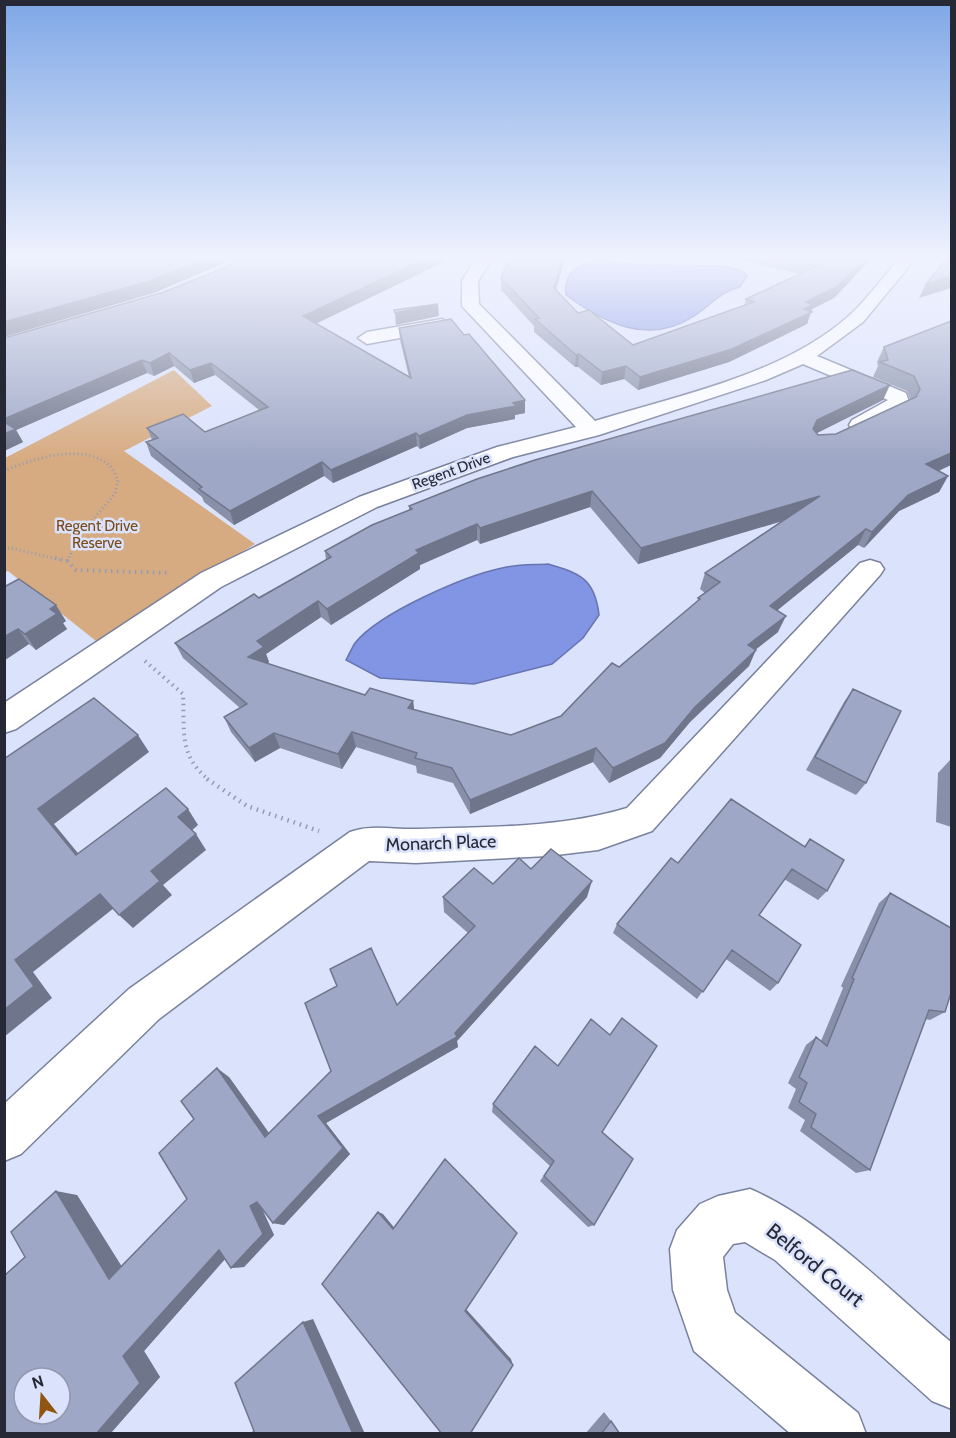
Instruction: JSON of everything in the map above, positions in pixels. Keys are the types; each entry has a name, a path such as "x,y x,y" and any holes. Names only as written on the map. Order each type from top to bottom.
{"street":[{"path":"367,338 435,326"},
{"path":"489,326 591,430"},
{"name":"Regent Drive","path":"4,720 211,580 368,502 505,452 591,430 759,376 803,357 845,326"},
{"path":"803,357 899,397 899,405 840,434"},
{"name":"Monarch Place","path":"4,1137 144,1004 363,844 416,846 548,839 598,833 639,820 870,569"},
{"name":"Belford Court","path":"837,1434 714,1331 700,1290 696,1249 718,1222 750,1215 793,1242 951,1381"}],"path":[{"path":"4,471 58,456 93,457 111,466 118,480 115,494 81,533 67,561"},
{"path":"4,549 11,548 67,561 76,570 170,573 211,580"},
{"path":"120,642 166,677 183,694 186,751 189,761 202,775 223,792 266,815 363,844"}],"green space":[{"name":"Regent Drive Reserve","path":"174,370 212,406 124,451 255,544 96,641 8,571 5,572 5,458"}],"water":[{"path":"624,326 672,326 644,330"},
{"path":"548,564 577,575 590,585 599,615 583,638 552,664 474,684 380,678 346,660 355,643 367,631 423,597 486,572 513,566"}],"building":[{"path":"45,326 321,326 411,378 399,328 457,326 464,335 469,334 525,400 513,403 516,406 467,415 419,436 416,433 331,470 322,462 230,511 199,489 202,487 146,442 158,438 147,428 183,414 205,432 268,407 211,363 190,370 169,353 150,363 142,360 4,419 4,338"},
{"path":"543,326 609,326 633,345 686,326 781,326 732,349 640,377 626,366 602,372 579,354 576,355"},
{"path":"938,326 951,326 951,453 926,464 948,476 908,495 872,532 866,529 770,606 786,616 748,645 756,650 695,707 665,743 613,768 596,748 470,800 452,768 415,758 417,753 352,732 338,754 274,733 249,748 224,717 247,704 175,643 254,594 259,598 331,557 325,551 372,525 412,509 409,506 477,479 535,460 852,370 890,385 817,420 813,429 818,435 836,434 916,397 920,389 914,376 880,362 888,360 884,347","holes":["592,491 641,548 820,496 705,573 720,582 698,598 700,599 619,667 612,663 561,716 511,735 408,708 413,701 370,688 365,695 248,657 264,647 257,641 318,601 327,609 419,553 416,550 477,524 480,528"]},
{"path":"4,422 16,429 4,434"},
{"path":"19,579 56,605 50,609 57,614 25,634 18,629 4,637 4,587"},
{"path":"853,689 901,711 866,783 815,757"},
{"path":"94,698 138,735 38,809 76,855 166,788 188,809 178,817 196,834 151,871 160,881 119,915 100,894 15,960 34,986 4,1010 4,759"},
{"path":"731,799 805,847 810,839 844,860 827,891 792,869 759,915 801,945 778,983 732,950 703,992 617,924 671,858 678,863"},
{"path":"551,849 592,881 455,1033 457,1037 318,1116 343,1148 273,1223 257,1202 250,1206 263,1234 231,1268 219,1250 123,1356 140,1383 96,1434 4,1434 4,1276 25,1257 11,1232 56,1191 109,1279 187,1199 159,1153 194,1119 181,1101 217,1068 265,1137 331,1071 305,1003 337,986 330,969 371,948 397,1005 475,926 443,897 474,868 493,884 519,858 531,869"},
{"path":"890,893 951,928 951,993 945,1012 929,1010 870,1170 811,1127 816,1114 799,1102 807,1083 799,1077 816,1037 827,1046 854,979 852,978"},
{"path":"622,1018 657,1046 602,1132 633,1159 594,1225 544,1176 554,1161 493,1104 535,1046 558,1066 591,1019 610,1035"},
{"path":"445,1159 517,1233 465,1311 513,1365 470,1434 442,1434 322,1284 378,1212 393,1229"},
{"path":"303,1322 353,1434 251,1434 254,1431 235,1383"},
{"path":"611,1421 620,1434 601,1434"}]}
